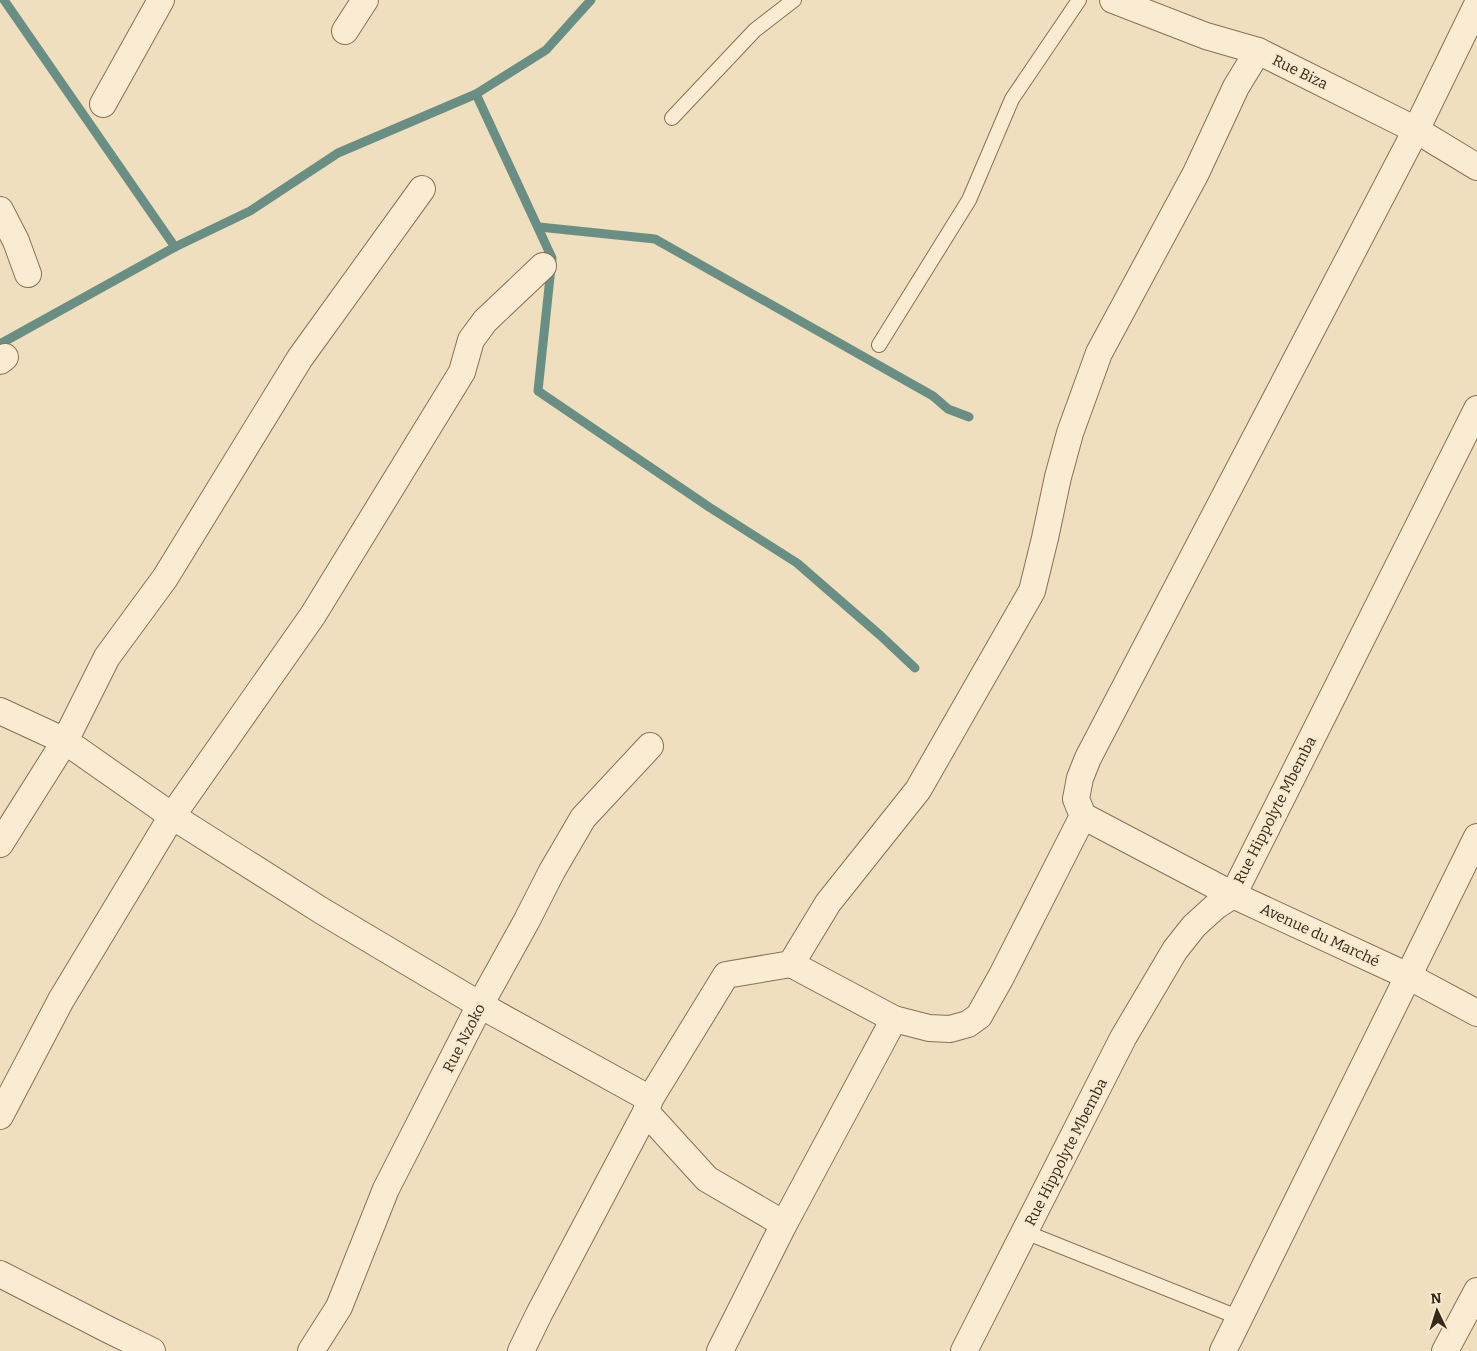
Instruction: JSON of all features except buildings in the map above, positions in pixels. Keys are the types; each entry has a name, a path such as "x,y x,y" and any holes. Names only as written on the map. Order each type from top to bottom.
{"street":[{"path":"103,104 161,0"},
{"path":"345,31 365,0"},
{"name":"Rue Biza","path":"1113,0 1206,36 1258,51 1416,130 1477,166"},
{"path":"521,1351 648,1106 726,975 791,964 894,1019 928,1028 950,1029 968,1024 979,1016 1001,977 1083,816 1076,799 1080,778 1088,758 1416,130 1477,5"},
{"path":"791,964 828,903 918,790 1032,591 1070,432 1099,353 1196,173 1236,87 1258,51"},
{"path":"0,844 65,740 107,657 165,578 300,358 422,189"},
{"path":"0,210 16,241 28,274"},
{"path":"0,1116 61,1000 172,816 313,615 462,372 471,340 486,321 543,266"},
{"name":"Rue Hippolyte Mbemba","path":"964,1351 1123,1038 1175,950 1194,926 1216,906 1233,894 1477,409"},
{"path":"0,712 65,740 172,816 322,911 648,1106 707,1179 784,1224"},
{"name":"Rue Nzoko","path":"311,1351 339,1307 386,1189 480,1005 552,871 583,818 650,746"},
{"name":"Avenue du Marché","path":"1083,816 1233,894 1408,976 1477,1012"},
{"path":"1223,1351 1477,838"},
{"path":"720,1351 784,1224 894,1019"},
{"path":"0,1274 152,1351"},
{"path":"1445,1351 1477,1291"}],"lane":[{"path":"672,118 755,30 794,0"},
{"path":"879,345 969,200 1012,99 1079,0"},
{"path":"1025,1232 1240,1318"}],"waterway":[{"path":"4,0 175,247"},
{"path":"0,344 175,247 250,211 338,153 476,94 546,50 591,0"},
{"path":"476,94 552,258 538,391 709,507 797,563 915,668"},
{"path":"539,227 655,239 933,396 948,409 969,417"}]}
